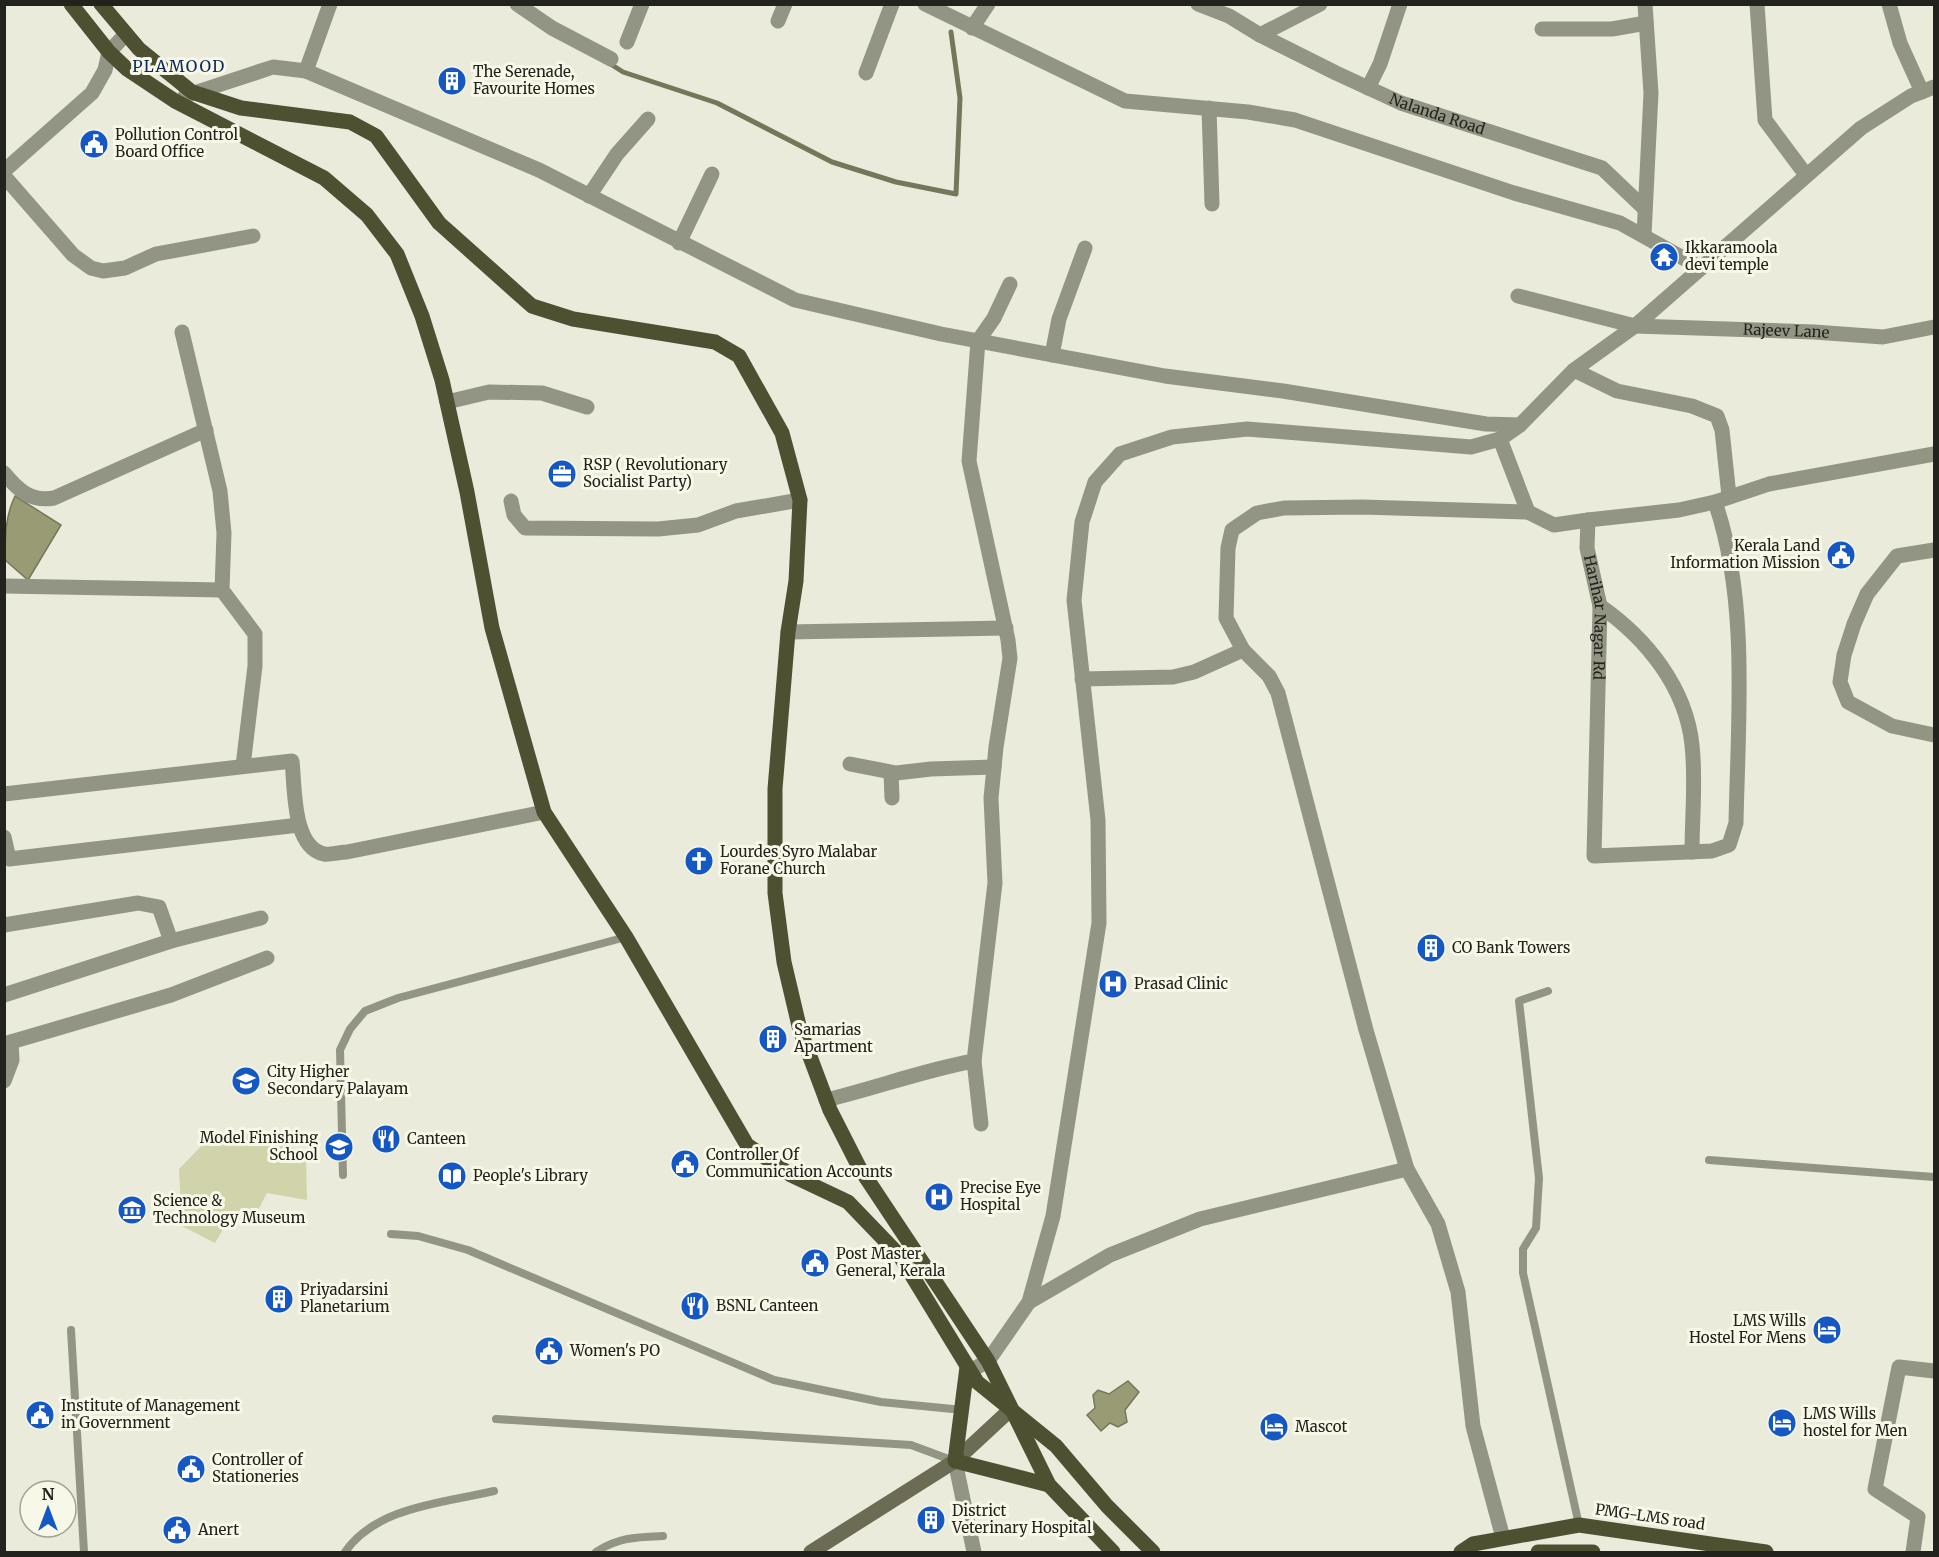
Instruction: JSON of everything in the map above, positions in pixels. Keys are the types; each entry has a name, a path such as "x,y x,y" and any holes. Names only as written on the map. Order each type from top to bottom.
{"main road":[{"path":"71,4 109,52 150,87 324,178 367,215 397,254 422,316 447,402 492,628 544,812 626,937 747,1145 791,1175 848,1203 900,1256 977,1382 1056,1446 1107,1506 1153,1552"},
{"path":"101,4 139,49 192,92 241,108 311,115 350,122 376,136 439,223 532,306 573,319 715,342 739,356 782,433 800,500 796,581 788,632 775,789 776,894 784,962 800,1030 826,1100 859,1167 988,1362 1010,1410 1050,1485 1113,1552"},
{"path":"955,1461 968,1369"},
{"path":"811,1552 955,1461 1010,1410"},
{"path":"955,1461 1050,1485"},
{"name":"PMG-LMS road","path":"1461,1552 1473,1544 1579,1525 1766,1552"},
{"path":"1538,1552 1593,1552"}],"street":[{"path":"306,71 330,4"},
{"path":"517,4 552,28 611,59"},
{"path":"627,42 642,4"},
{"path":"778,21 785,4"},
{"path":"866,74 892,4"},
{"path":"925,4 1125,100 1209,108 1295,120 1503,189 1620,224 1701,268"},
{"path":"972,28 988,4"},
{"name":"Nalanda Road","path":"1198,4 1229,16 1260,35 1401,103 1602,168 1644,208"},
{"path":"1260,35 1320,4"},
{"path":"1368,88 1380,64 1400,4"},
{"path":"1644,235 1651,93 1645,4"},
{"path":"1757,4 1765,120 1806,175"},
{"path":"968,1369 988,1362 1029,1302 1053,1216 1099,923 1098,820 1074,600 1075,568 1082,522 1095,483 1120,454 1172,437 1246,429 1471,447 1500,440 1520,425 1574,370 1635,326 1861,128 1911,96 1928,89 1900,43 1889,4"},
{"path":"1542,29 1612,29 1647,23"},
{"path":"4,171 92,93 105,70 109,52 126,34"},
{"path":"175,101 192,92 273,67 306,71 539,170 678,243 795,300 978,341 1165,376 1283,391 1466,421 1520,425"},
{"path":"1209,108 1212,204"},
{"path":"588,196 617,154 648,119"},
{"path":"678,243 712,174"},
{"path":"4,176 73,255 82,263 103,271 125,268 156,254 253,236"},
{"path":"1052,355 1059,319 1085,248"},
{"path":"981,1124 974,1061 995,883 991,798 1010,658 969,461 978,341 994,318 1010,284"},
{"name":"Rajeev Lane","path":"1518,296 1635,326 1814,332 1884,337 1935,327"},
{"path":"182,333 220,491 224,533 222,590 255,634 255,666 243,766"},
{"path":"1574,370 1617,391 1692,406 1717,417 1722,430 1723,525 1734,590 1738,678 1736,823 1729,845 1712,851 1692,852 1692,744 1677,692 1633,630 1600,606"},
{"path":"447,402 489,392 542,393 587,408"},
{"path":"4,473 10,492 36,499 54,498 206,430"},
{"path":"1500,440 1528,512"},
{"path":"1503,1538 1473,1426 1458,1292 1438,1224 1422,1191 1407,1169 1366,1030 1278,693 1269,676 1243,651 1226,618 1228,548 1232,530 1257,513 1284,508 1362,507 1528,512 1554,525 1679,510 1769,484 1935,454"},
{"path":"511,501 514,515 525,528 620,530 699,525 736,511 800,500"},
{"name":"Harihar Nagar Rd","path":"1588,520 1587,548 1600,606 1594,856 1692,852"},
{"path":"1935,549 1896,556 1867,594 1844,656 1840,682 1848,702 1892,726 1935,735"},
{"path":"4,586 222,590"},
{"path":"788,632 1005,628"},
{"path":"1083,679 1173,677 1194,672 1243,651"},
{"path":"4,794 292,761 298,825 306,844 323,854 347,852 544,812"},
{"path":"850,764 891,773 994,767"},
{"path":"891,773 892,798"},
{"path":"4,837 9,859 298,825"},
{"path":"4,925 138,903 159,907 171,941"},
{"path":"4,995 171,941 261,918"},
{"path":"4,1081 12,1060 8,1043 171,995 267,958"},
{"path":"826,1100 897,1083 938,1068 974,1061"},
{"path":"1029,1302 1110,1255 1200,1219 1407,1169"},
{"path":"1913,1552 1918,1517 1875,1489 1899,1367 1935,1371"},
{"path":"955,1461 974,1552"}],"lane":[{"path":"343,1175 340,1050 350,1029 365,1011 398,998 626,937"},
{"path":"1548,991 1520,1001 1539,1178 1536,1228 1523,1249 1523,1273 1579,1525"},
{"path":"1709,1160 1935,1177"},
{"path":"391,1234 418,1236 468,1250 536,1281 774,1380 881,1402 963,1410"},
{"path":"71,1330 84,1552"},
{"path":"496,1419 911,1445 955,1461"},
{"path":"345,1552 364,1530 396,1514 495,1491"},
{"path":"596,1552 610,1542 624,1537 663,1536"}],"shaded area":[{"path":"15,496 61,525 28,580 5,560 7,519"},
{"path":"274,1132 306,1158 307,1200 267,1193 258,1210 234,1211 215,1243 182,1226 179,1169 214,1133"},
{"path":"1128,1381 1139,1392 1125,1410 1127,1422 1118,1427 1110,1423 1101,1431 1087,1415 1095,1408 1093,1395 1098,1390 1109,1394"}],"waterway":[{"path":"609,63 623,72 717,103 832,162 896,182 956,194 960,98 951,32"}],"place":[{"name":"The Serenade, Favourite Homes","path":"452,81"},
{"name":"Pollution Control Board Office","path":"94,144"},
{"name":"Ikkaramoola devi temple","path":"1664,257"},
{"name":"RSP ( Revolutionary Socialist Party)","path":"562,474"},
{"name":"Kerala Land Information Mission","path":"1841,555"},
{"name":"Lourdes Syro Malabar Forane Church","path":"699,861"},
{"name":"CO Bank Towers","path":"1431,948"},
{"name":"Prasad Clinic","path":"1113,984"},
{"name":"Samarias Apartment","path":"773,1039"},
{"name":"City Higher Secondary Palayam","path":"246,1081"},
{"name":"Canteen","path":"386,1139"},
{"name":"Model Finishing School","path":"339,1147"},
{"name":"Controller Of Communication Accounts","path":"685,1164"},
{"name":"People's Library","path":"452,1176"},
{"name":"Precise Eye Hospital","path":"939,1197"},
{"name":"Science & Technology Museum","path":"132,1210"},
{"name":"Post Master General, Kerala","path":"815,1263"},
{"name":"Priyadarsini Planetarium","path":"279,1299"},
{"name":"BSNL Canteen","path":"695,1306"},
{"name":"LMS Wills Hostel For Mens","path":"1827,1330"},
{"name":"Women's PO","path":"549,1351"},
{"name":"Institute of Management in Government","path":"40,1415"},
{"name":"LMS Wills hostel for Men","path":"1782,1423"},
{"name":"Mascot","path":"1274,1427"},
{"name":"Controller of Stationeries","path":"191,1469"},
{"name":"District Veterinary Hospital","path":"931,1520"},
{"name":"Anert","path":"177,1530"}],"district":[{"name":"PLAMOOD","path":"179,66"}]}
